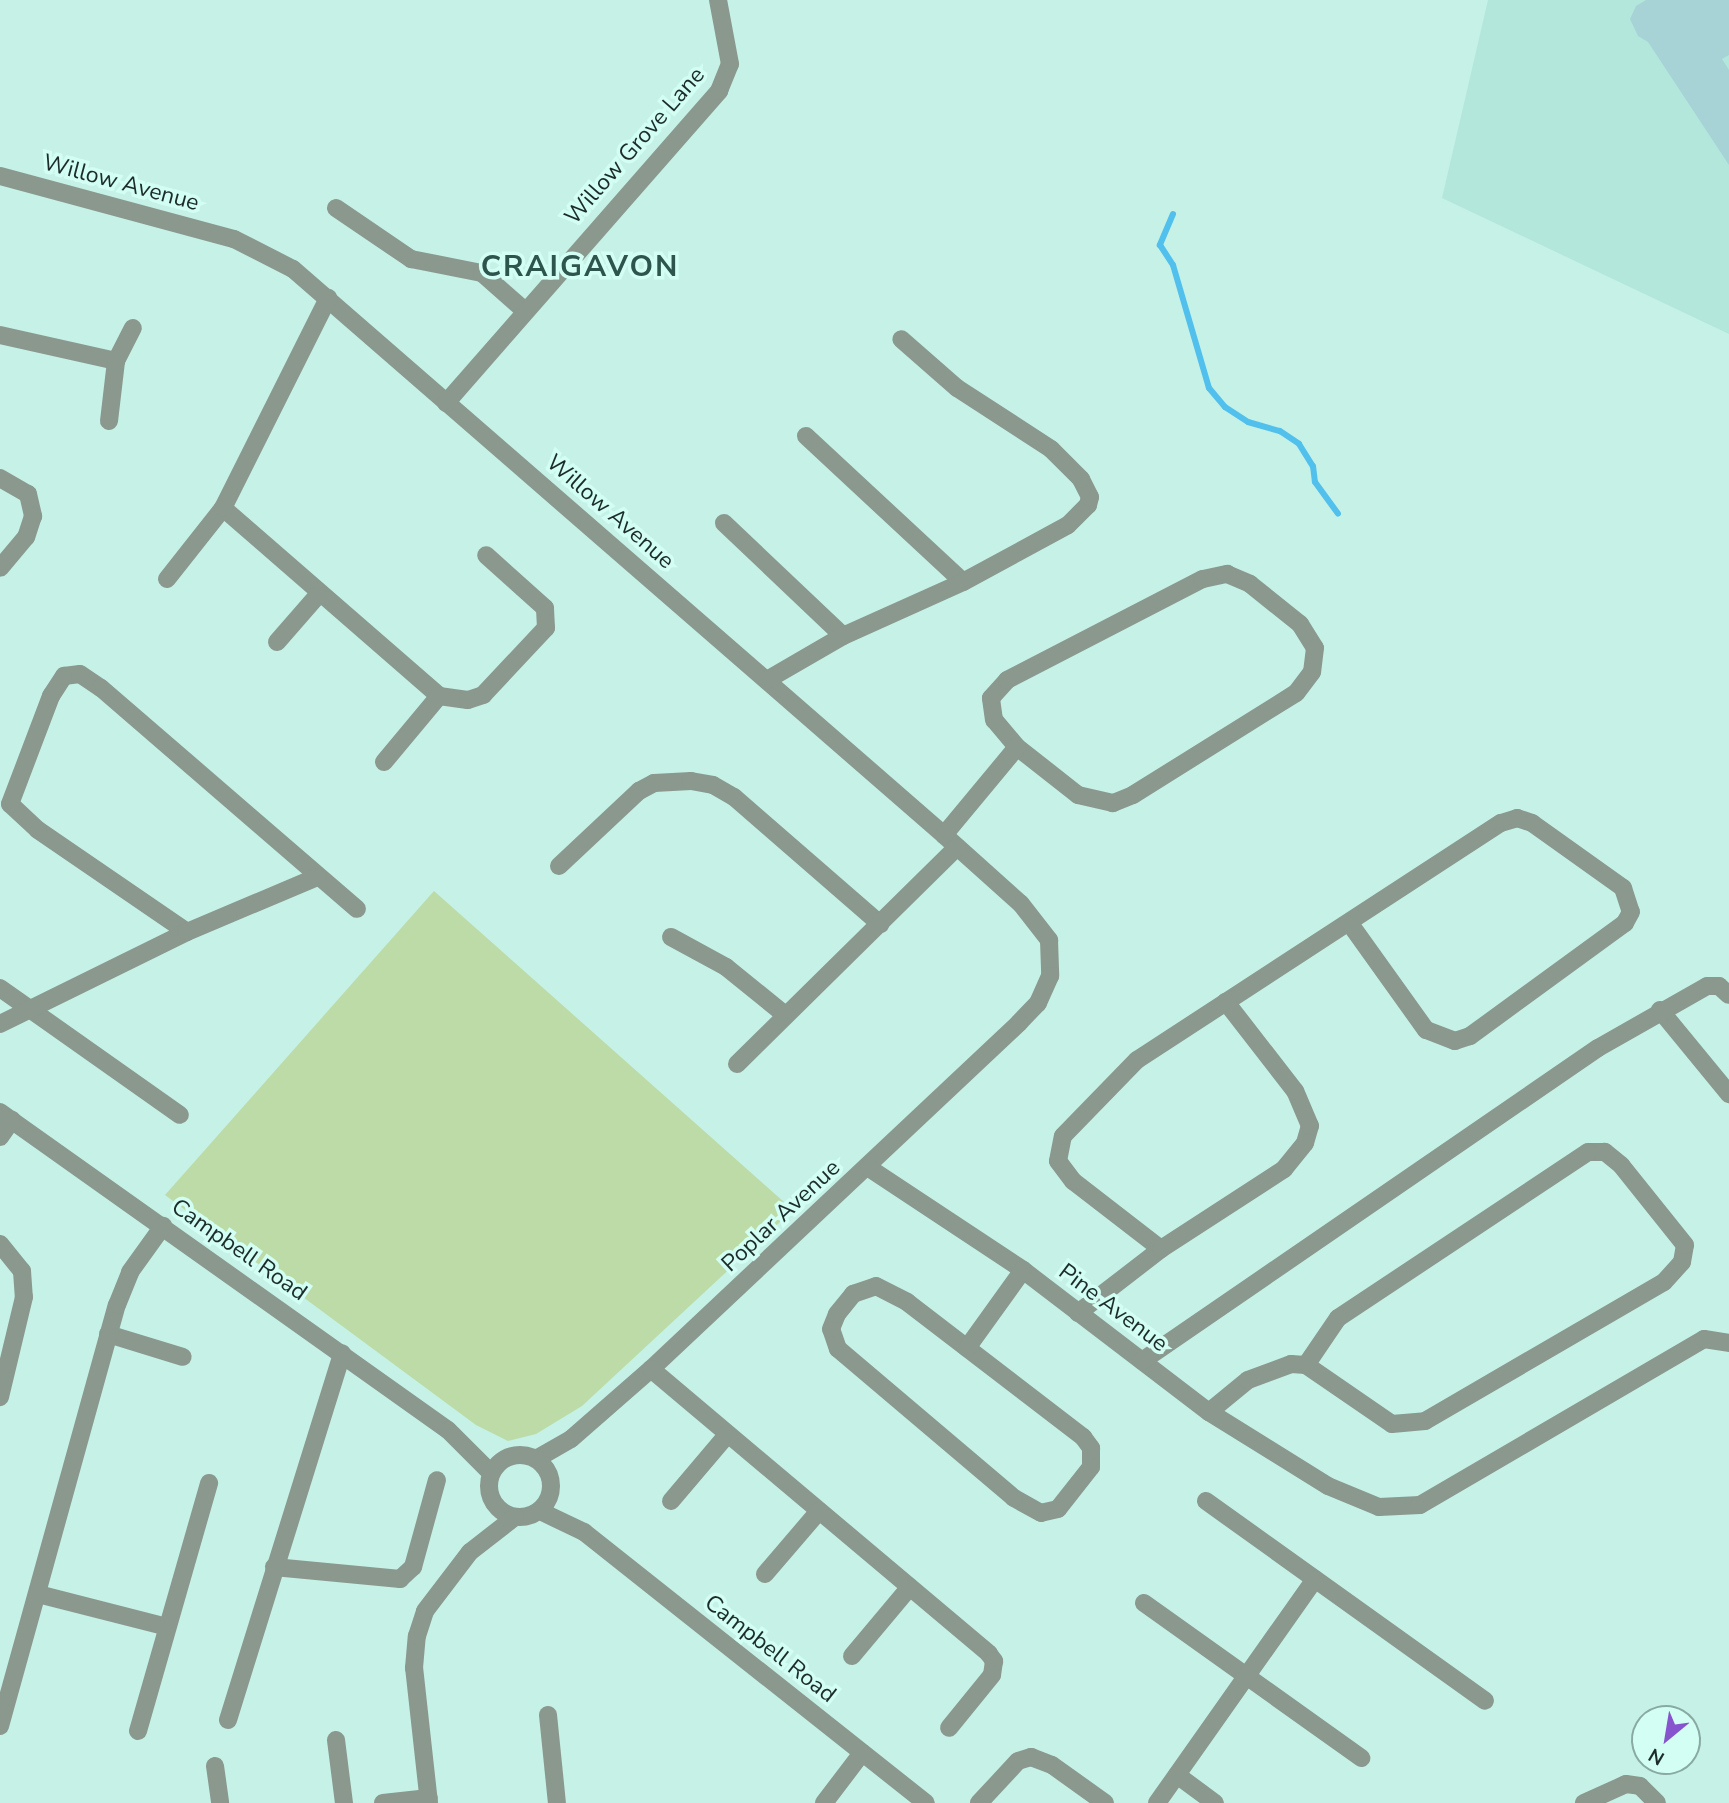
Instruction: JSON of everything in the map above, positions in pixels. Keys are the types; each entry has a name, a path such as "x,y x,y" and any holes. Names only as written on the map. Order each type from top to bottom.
{"street":[{"name":"Willow Grove Lane","path":"446,403 524,310 719,91 730,64 718,0"},
{"name":"Willow Avenue","path":"0,176 234,239 276,258 328,298 1021,904 1049,940 1050,976 1038,1003 1019,1023"},
{"path":"336,208 411,259 482,273 524,310"},
{"path":"167,579 223,508 328,298"},
{"path":"109,421 116,362 133,328"},
{"path":"0,335 116,362"},
{"path":"767,680 843,636 962,582 1068,526 1082,514 1090,497 1081,479 1033,433 957,388 901,339"},
{"path":"806,436 962,582"},
{"path":"0,478 28,494 33,516 26,537 0,568"},
{"path":"223,508 318,595 439,696 468,700 483,695 546,628 545,608 486,555"},
{"path":"724,523 843,636"},
{"path":"1227,574 1250,584 1300,624 1315,648 1312,672 1296,693 1122,800 1101,802 1078,795 1017,747 994,720 990,708 1002,684 1203,579 1227,574"},
{"path":"277,642 318,595"},
{"path":"187,932 38,830 10,804 51,696 64,676 80,674 101,688 317,877 358,909"},
{"path":"384,762 439,696"},
{"path":"737,1064 784,1014 880,924 951,841 1017,747"},
{"path":"559,866 639,791 654,783 691,781 713,785 734,797 880,924"},
{"path":"1161,1249 1062,1170 1059,1144 1137,1060 1350,924 1501,823 1517,818 1532,823 1623,888 1631,912 1614,932 1470,1036 1455,1041 1426,1030 1350,924"},
{"path":"0,1024 29,1007 187,932 317,877"},
{"path":"671,937 726,967 784,1014"},
{"path":"1142,1361 1660,1010 1707,986 1719,986 1729,995"},
{"path":"0,988 180,1115"},
{"path":"1078,1313 1161,1249 1284,1169 1297,1156 1310,1126 1295,1091 1226,1002"},
{"path":"1660,1010 1729,1094"},
{"name":"Poplar Avenue","path":"536,1459 571,1439 651,1369 869,1168 1019,1023"},
{"path":"0,1137 6,1116"},
{"name":"Campbell Road","path":"6,1116 342,1353 497,1467"},
{"path":"1209,1412 1248,1380 1279,1365 1306,1365 1380,1419 1414,1425 1664,1282 1682,1262 1685,1245 1621,1165 1605,1152 1588,1152 1338,1318 1306,1365"},
{"name":"Pine Avenue","path":"869,1168 1023,1270 1209,1412 1328,1486 1379,1507 1420,1505 1704,1339 1729,1343"},
{"path":"0,1727 108,1334 130,1272 163,1226"},
{"path":"0,1244 22,1271 24,1297 0,1397"},
{"path":"967,1348 1023,1270"},
{"path":"876,1286 907,1301 967,1348 1083,1437 1091,1448 1093,1458 1085,1476 1052,1512 1041,1513 1014,1498 838,1349 831,1329 837,1314 853,1294 876,1286"},
{"path":"108,1334 183,1357"},
{"path":"228,1720 342,1353"},
{"path":"651,1369 994,1661 992,1675 949,1728"},
{"path":"671,1500 727,1434"},
{"name":"Poplar Avenue","path":"551,1484 571,1439"},
{"path":"470,1552 515,1517 540,1511 551,1484 536,1459 519,1454 497,1467 489,1489 494,1504 515,1517"},
{"path":"274,1567 400,1579 413,1567 437,1480"},
{"path":"138,1731 209,1483"},
{"name":"Campbell Road","path":"551,1484 584,1532"},
{"path":"1206,1501 1485,1701"},
{"path":"383,1803 429,1800 414,1668 416,1636 425,1611 470,1552 494,1504"},
{"name":"Campbell Road","path":"540,1511 584,1532 926,1803"},
{"path":"765,1574 819,1511"},
{"path":"1157,1803 1315,1579"},
{"path":"852,1656 910,1587"},
{"path":"38,1594 167,1627"},
{"path":"1144,1603 1245,1678 1361,1758"},
{"path":"548,1715 557,1803"},
{"path":"336,1740 344,1803"},
{"path":"824,1803 862,1753"},
{"path":"979,1803 1018,1761 1031,1757 1052,1765 1105,1803"},
{"path":"215,1766 220,1803"},
{"path":"1177,1775 1215,1803"},
{"path":"1584,1803 1616,1786 1633,1784 1648,1791 1657,1803"}],"shaded area":[{"path":"1488,0 1729,0 1729,334 1442,198"},
{"path":"434,891 793,1210 582,1406 536,1434 508,1441 476,1425 165,1195"}],"building":[{"path":"1646,0 1729,0 1729,55 1722,59 1729,70 1729,165 1648,42 1638,36 1630,19 1636,6"}],"waterway":[{"path":"1173,214 1160,245 1173,265 1209,388 1225,407 1248,422 1280,431 1299,444 1313,466 1315,482 1338,514"}],"district":[{"name":"CRAIGAVON","path":"580,267"}]}
